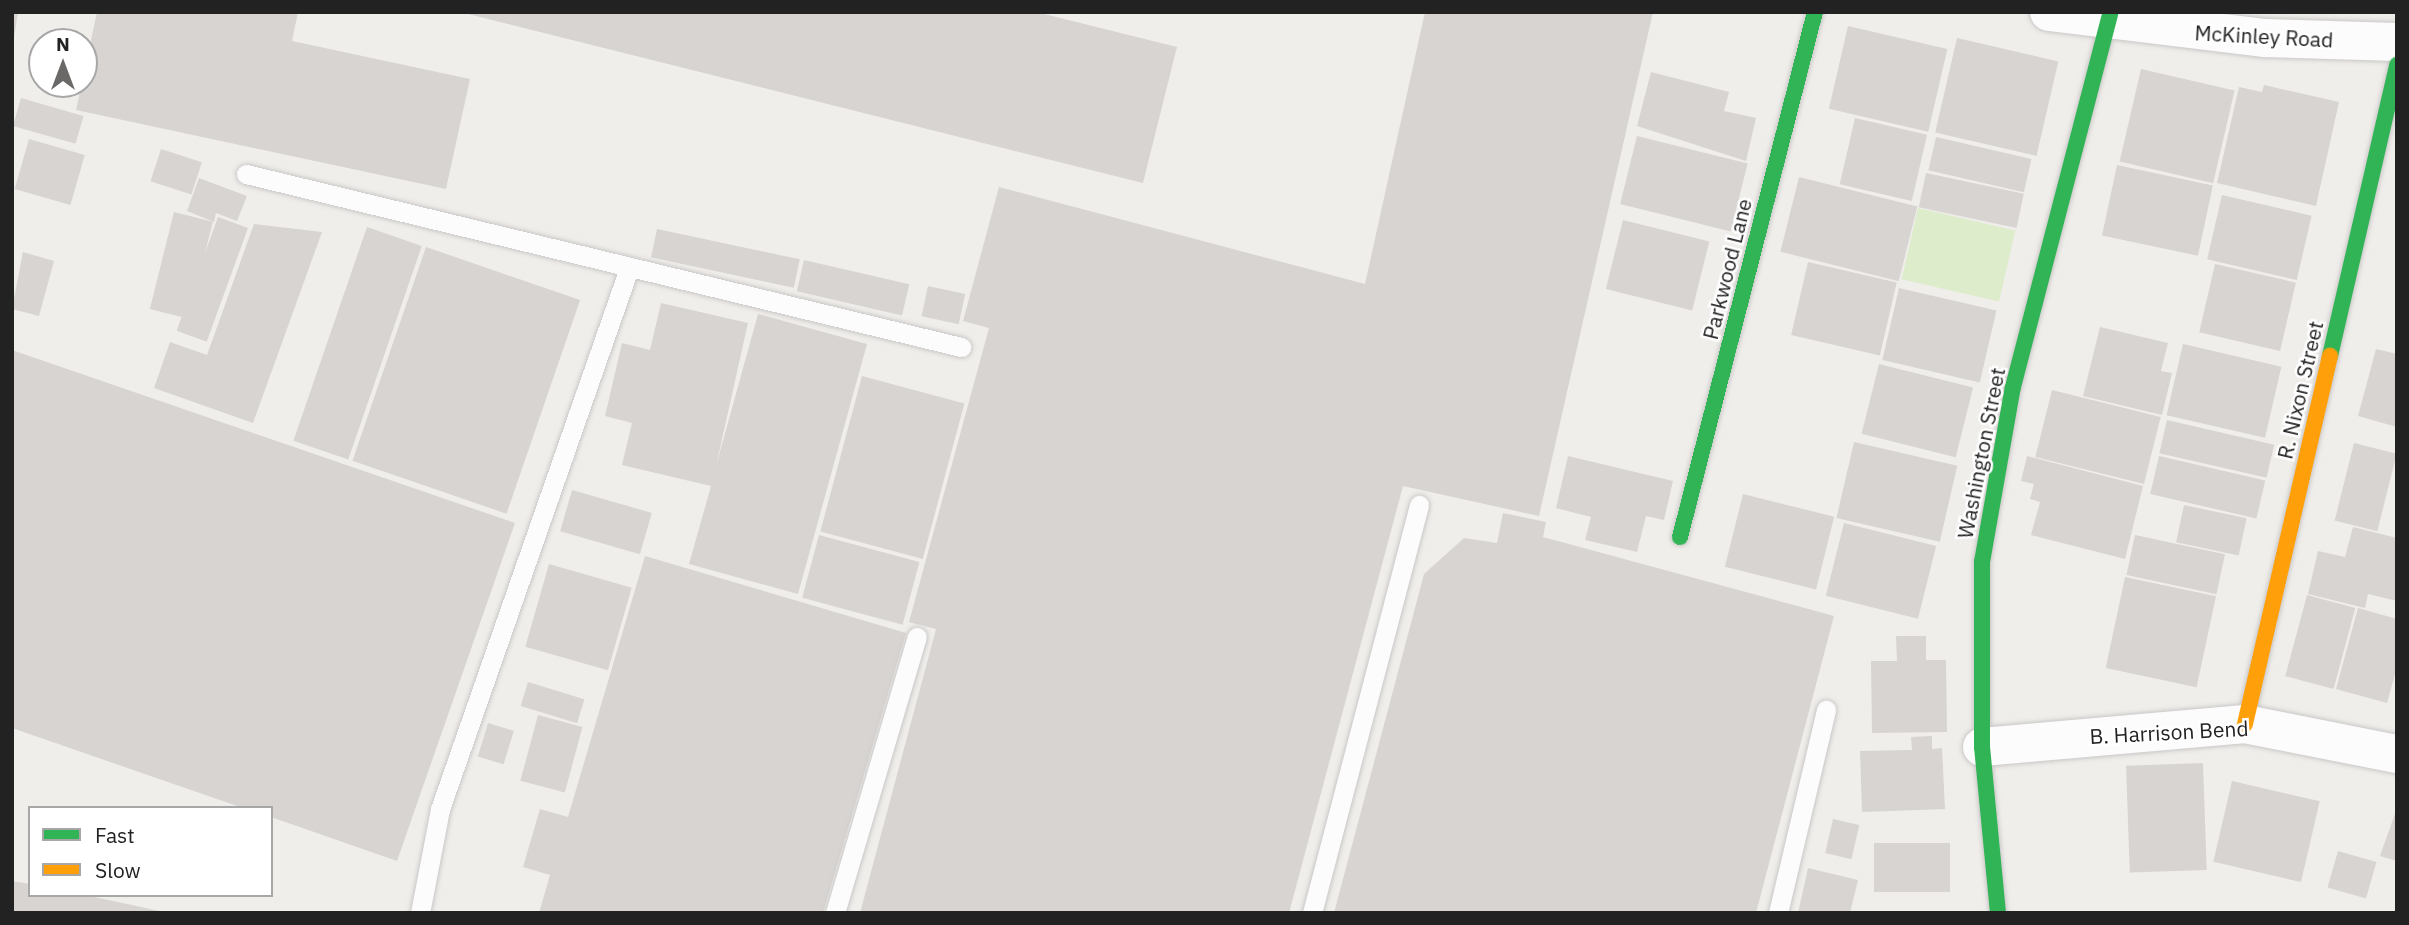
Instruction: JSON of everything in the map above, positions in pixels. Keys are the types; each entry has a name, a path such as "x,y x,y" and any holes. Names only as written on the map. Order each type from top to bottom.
{"street":[{"name":"Parkwood Lane","path":"1680,537 1815,12"},
{"name":"McKinley Road","path":"2049,12 2397,42"},
{"name":"Washington Street","path":"1998,913 1982,747 1982,562 2013,387 2110,18"},
{"name":"R. Nixon Street","path":"2245,724 2397,65"},
{"name":"B. Harrison Bend","path":"1982,747 2245,724 2397,754"}],"lane":[{"path":"246,174 628,271 961,347"},
{"path":"420,913 440,809 628,271"},
{"path":"1312,913 1419,505"},
{"path":"835,913 917,637"},
{"path":"1778,913 1826,710"}],"green space":[{"path":"1918,208 2015,230 1999,302 1902,279"}],"building":[{"path":"12,12 18,12 14,38 12,38"},
{"path":"97,12 298,12 292,41 470,79 446,189 76,110 79,98 98,98 98,28 94,28"},
{"path":"460,12 1036,12 1177,47 1143,183"},
{"path":"1425,12 1653,12 1539,516 1403,486 1289,913 860,913 936,629 909,622 989,328 963,321 999,187 1365,284"},
{"path":"1848,26 1947,49 1928,132 1829,109"},
{"path":"1957,38 2058,61 2037,156 1935,133"},
{"path":"2141,69 2235,91 2213,183 2120,162"},
{"path":"1651,72 1729,92 1724,111 1756,118 1746,161 1637,126"},
{"path":"2264,85 2339,102 2316,206 2217,183 2239,87 2262,92"},
{"path":"21,98 83,116 75,144 13,126"},
{"path":"1855,118 1927,135 1912,201 1840,184"},
{"path":"1637,136 1748,164 1731,231 1620,204"},
{"path":"1936,137 2031,159 2024,192 1928,170"},
{"path":"29,139 85,155 70,205 15,189"},
{"path":"161,149 202,162 191,195 150,181"},
{"path":"2117,165 2213,185 2198,256 2102,235"},
{"path":"1926,173 2024,194 2017,228 1919,207"},
{"path":"1799,177 1917,207 1899,281 1780,252"},
{"path":"199,178 247,196 237,221 216,213 214,222 187,211"},
{"path":"2222,195 2312,216 2297,280 2207,259"},
{"path":"174,212 213,222 189,319 150,309"},
{"path":"218,217 248,228 207,342 177,331"},
{"path":"1623,220 1709,242 1692,310 1606,289"},
{"path":"254,224 322,232 253,423 154,388 170,342 207,355"},
{"path":"367,227 422,246 348,460 293,441"},
{"path":"657,229 800,259 794,288 651,257"},
{"path":"426,247 580,300 507,514 352,461"},
{"path":"23,252 54,261 39,316 12,309"},
{"path":"804,260 909,284 902,315 797,291"},
{"path":"1808,262 1897,282 1880,356 1791,335"},
{"path":"2215,264 2296,283 2280,351 2199,332"},
{"path":"928,286 965,294 959,324 922,316"},
{"path":"1899,288 1996,310 1980,383 1882,360"},
{"path":"661,303 748,323 716,466 758,314 867,344 798,594 689,564 711,486 622,465 632,423 605,416 622,343 650,350"},
{"path":"2100,327 2168,343 2161,371 2172,373 2162,415 2083,396"},
{"path":"2183,344 2281,367 2265,438 2167,415"},
{"path":"2376,349 2397,354 2397,427 2358,416"},
{"path":"12,350 515,523 397,861 273,818 273,806 237,806 12,728"},
{"path":"1879,364 1973,387 1956,457 1862,434"},
{"path":"862,376 964,403 923,559 820,532"},
{"path":"2052,390 2161,417 2144,484 2035,457"},
{"path":"2167,420 2274,445 2267,478 2159,453"},
{"path":"1854,442 1957,466 1940,542 1836,518"},
{"path":"2354,443 2397,454 2377,531 2335,521"},
{"path":"1568,456 1673,481 1664,520 1646,516 1637,552 1585,540 1591,517 1556,508"},
{"path":"2027,456 2143,486 2125,559 2031,535 2040,502 2030,499 2034,484 2021,481"},
{"path":"2159,456 2265,481 2256,519 2150,494"},
{"path":"572,490 652,513 640,554 560,531"},
{"path":"1743,494 1834,517 1816,590 1725,567"},
{"path":"2184,505 2247,518 2239,555 2176,542"},
{"path":"1503,513 1546,522 1543,537 1834,616 1756,913 1334,913 1424,574 1464,538 1497,543"},
{"path":"1844,523 1936,546 1918,619 1826,596"},
{"path":"2353,527 2397,538 2397,601 2368,594 2365,608 2308,594 2318,551 2345,557"},
{"path":"819,535 919,562 903,625 802,598"},
{"path":"2135,535 2225,554 2216,594 2126,575"},
{"path":"645,556 906,633 823,913 539,913 550,875 523,867 540,809 568,817"},
{"path":"549,564 632,588 608,670 525,647"},
{"path":"2125,577 2216,596 2197,687 2106,668"},
{"path":"2307,595 2355,608 2334,689 2285,676"},
{"path":"2358,608 2397,619 2397,667 2387,703 2336,689"},
{"path":"1896,636 1926,636 1926,660 1946,660 1947,732 1872,733 1871,661 1897,661"},
{"path":"528,682 584,699 577,723 521,706"},
{"path":"538,715 582,727 565,793 520,781"},
{"path":"488,723 514,731 504,764 478,756"},
{"path":"1932,736 1932,749 1942,748 1945,809 1862,812 1860,751 1912,750 1911,737"},
{"path":"2203,763 2207,870 2130,873 2126,766"},
{"path":"2232,781 2320,801 2301,882 2213,862"},
{"path":"2397,808 2397,861 2380,856"},
{"path":"1833,819 1859,825 1851,859 1825,853"},
{"path":"1874,843 1950,843 1950,892 1874,892"},
{"path":"2338,851 2376,862 2366,899 2328,888"},
{"path":"1808,868 1858,880 1850,913 1798,913"},
{"path":"12,881 28,884 28,897 94,897 169,913 12,913"}],"traffic: fast":[{"path":"1680,537 1815,12"},
{"path":"1998,913 1982,747 1982,562 2013,387 2111,12"},
{"path":"2330,356 2397,65"}],"traffic: slow":[{"path":"2245,724 2330,356"}]}
